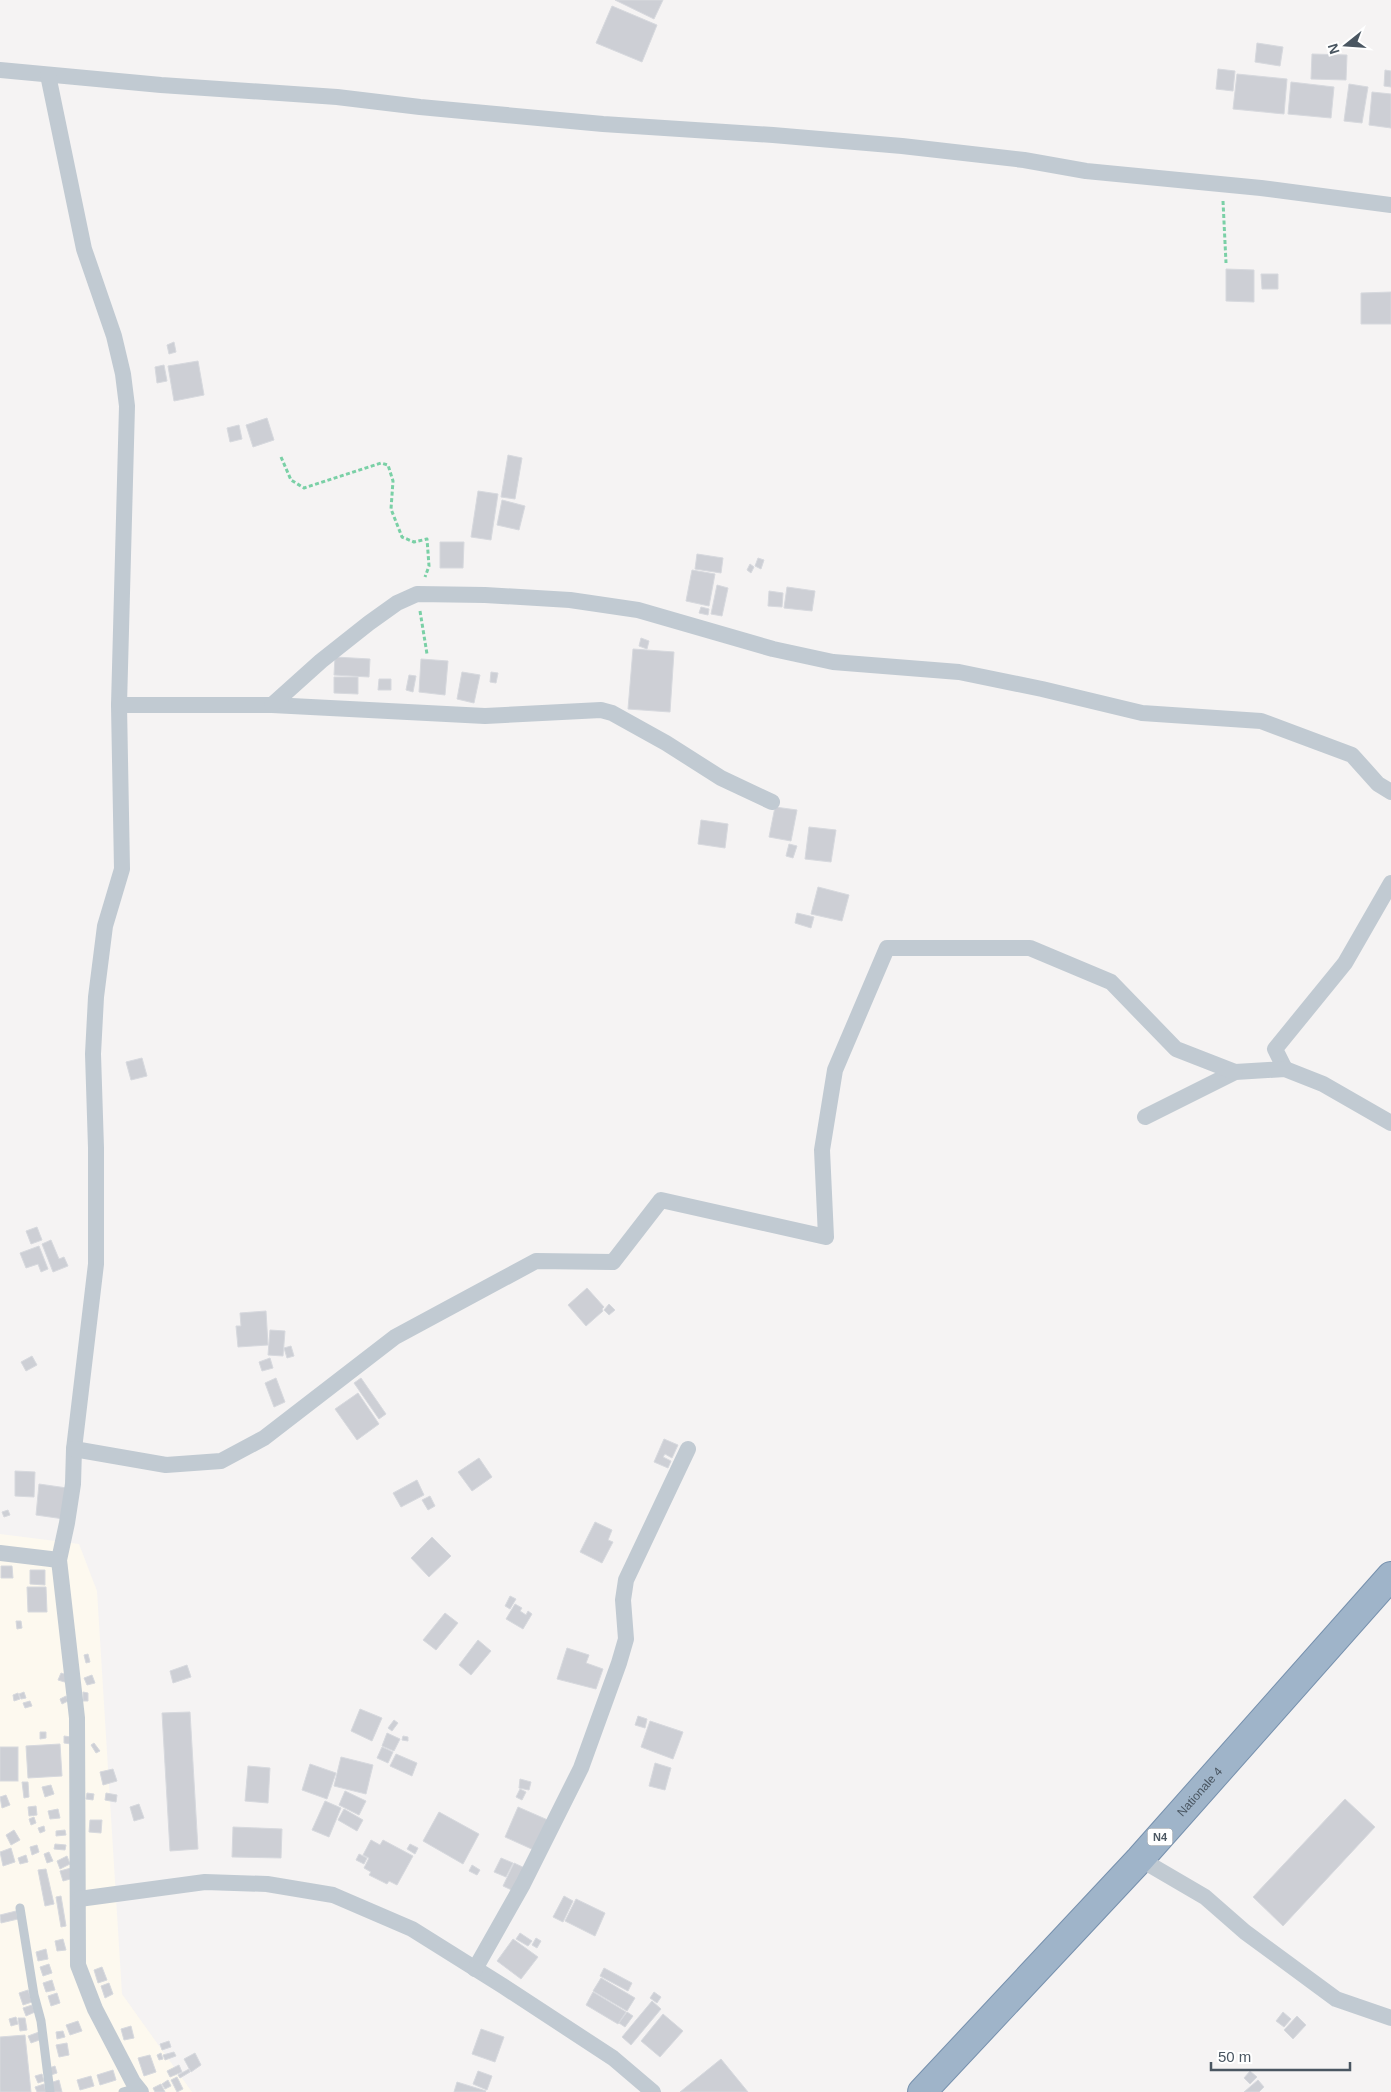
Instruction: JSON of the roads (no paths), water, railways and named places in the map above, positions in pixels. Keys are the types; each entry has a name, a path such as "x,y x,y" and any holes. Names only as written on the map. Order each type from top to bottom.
{"highway":[{"name":"Nationale 4","path":"922,2092 1140,1859 1391,1576"}],"street":[{"path":"0,70 337,97 420,107 603,124 893,145 1024,160 1086,171 1222,184 1391,205"},
{"path":"48,75 84,250 114,336 123,374 126,398 127,444 122,527 119,705 122,869 105,926 96,997 93,1054 96,1148 96,1264 68,1513 59,1560 77,1718 78,1965 95,2009 134,2091"},
{"path":"272,705 321,661 369,623 397,602 417,594 485,595 570,600 638,610 773,649 833,662 959,672 1042,689 1142,713 1261,721 1352,755 1378,784 1391,792"},
{"path":"119,705 272,705 485,716 601,710 612,713 666,743 721,778 772,802"},
{"path":"1285,1068 1275,1049 1345,963 1391,883"},
{"path":"74,1449 166,1465 221,1461 264,1438 395,1337 536,1261 613,1262 661,1200 826,1237 822,1150 835,1070 887,948 1030,948 1111,982 1176,1049 1235,1072"},
{"path":"1145,1117 1235,1072 1285,1068 1323,1084 1391,1123"},
{"path":"475,1969 518,1892 581,1768 626,1639 623,1600 626,1580 688,1449"},
{"path":"0,1553 59,1560"},
{"path":"1140,1859 1204,1897 1245,1932 1336,1999 1391,2018"},
{"path":"79,1899 204,1882 267,1884 333,1894 412,1929 613,2058 653,2092"}],"lane":[{"path":"20,1908 34,1995 41,2021 50,2092"}]}
